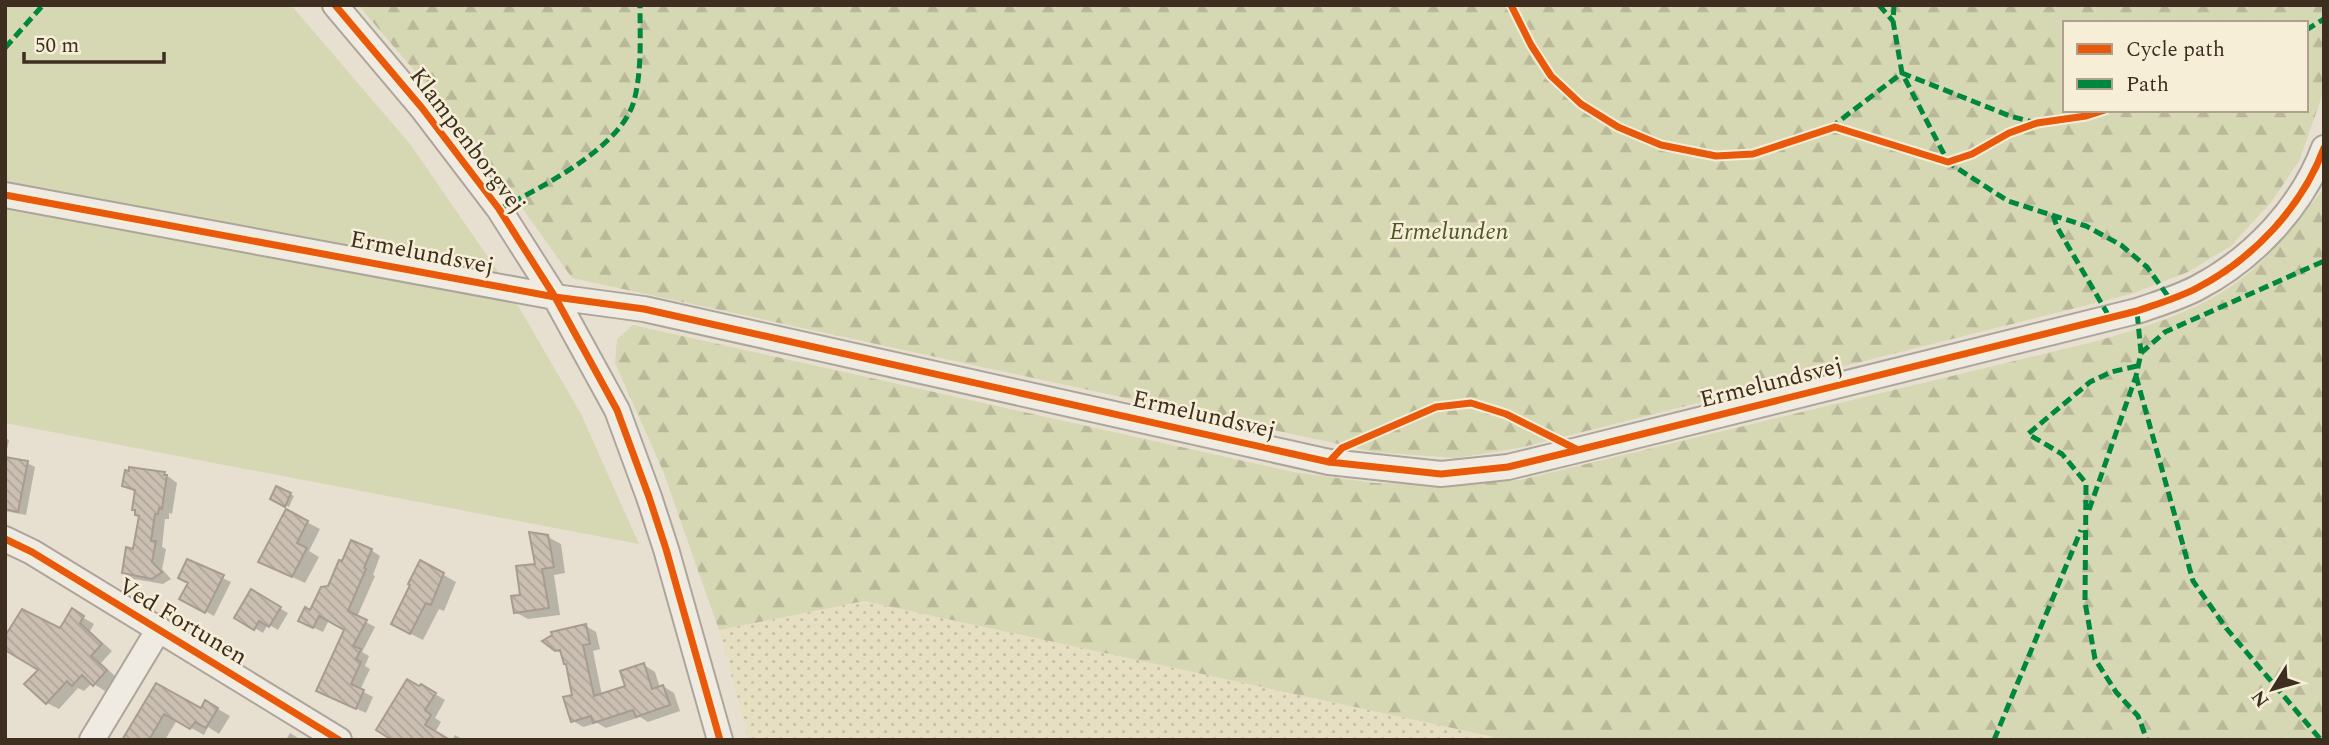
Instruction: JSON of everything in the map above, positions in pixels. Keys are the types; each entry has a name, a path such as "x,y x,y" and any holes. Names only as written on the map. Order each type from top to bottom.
{"street":[{"name":"Klampenborgvej","path":"335,5 422,108 491,199 555,297 617,410 666,550 720,740"},
{"name":"Ermelundsvej","path":"5,195 555,297 644,309 1329,462 1441,474 1508,467 2137,311 2170,299 2216,278 2258,246 2287,212 2317,167 2324,148"},
{"name":"Ved Fortunen","path":"5,539 32,552 339,740"},
{"path":"92,740 159,629"},
{"name":"Klampenborgvej","path":"706,698 713,740"}],"shaded area":[{"path":"864,601 1508,740 749,740 719,630"}],"green space":[{"path":"5,5 291,5 410,144 499,273 581,414 639,544 5,423"},
{"name":"Ermelunden","path":"358,5 2324,5 2324,90 2300,159 2272,201 2231,246 2188,272 2131,294 1519,448 1456,458 1375,452 572,278 473,139"},
{"path":"2324,188 2324,740 1508,740 864,601 719,630 663,471 615,363 617,339 633,325 1293,472 1375,483 1444,484 1520,480 2097,341 2141,328 2184,312 2225,291 2278,245"}],"building":[{"path":"5,457 28,461 18,512 5,509"},
{"path":"129,467 165,472 164,475 167,475 162,509 159,508 158,514 155,514 151,541 156,541 152,562 162,572 152,579 122,573 126,547 133,549 139,516 132,510 135,490 122,486 125,470 129,471"},
{"path":"276,486 291,493 285,507 270,499"},
{"path":"286,509 308,521 297,543 307,548 292,577 258,562"},
{"path":"529,532 548,535 554,567 542,569 549,608 514,613 511,596 520,595 516,566 535,564"},
{"path":"351,540 372,549 348,611 367,620 353,646 361,649 356,659 361,662 351,684 364,690 356,709 316,691 344,630 319,616 313,628 298,621 305,607 310,610 321,587 328,586"},
{"path":"187,559 224,575 205,613 179,599 188,583 178,578"},
{"path":"420,560 444,573 431,605 426,603 410,634 391,624"},
{"path":"251,589 281,607 269,627 259,621 254,630 234,618"},
{"path":"72,608 84,616 80,623 102,644 91,656 107,670 93,686 82,675 72,686 67,681 46,704 24,684 38,670 5,650 5,636 22,609 60,628"},
{"path":"586,624 590,644 583,645 594,696 625,686 620,671 644,663 652,689 663,685 670,705 636,717 633,710 593,723 591,716 571,722 563,697 572,695 566,664 560,650 555,651 542,641 552,635 551,632"},
{"path":"407,679 436,693 425,710 431,715 425,725 450,740 392,740 376,730"},
{"path":"156,683 201,708 205,700 218,708 206,728 195,722 190,729 164,714 149,740 122,740"}],"marked path":[{"path":"5,48 43,5"},
{"path":"499,209 577,165 613,135 626,118 634,101 638,78 640,5"},
{"path":"1879,5 1893,21"},
{"path":"1894,5 1893,21 1902,73 1948,162"},
{"path":"2308,29 2324,19"},
{"path":"1830,128 1902,73 2010,116 2033,122"},
{"path":"1946,161 2008,201 2086,226 2121,245 2147,267 2170,299"},
{"path":"2053,215 2057,227 2110,318"},
{"path":"2141,353 2165,332 2324,261"},
{"path":"2089,510 2136,376 2141,353 2137,311"},
{"path":"2137,366 2111,372 2090,382 2028,434 2062,454 2086,483 2085,602 2095,659 2116,692 2138,716 2147,740"},
{"path":"2136,376 2193,581 2226,628 2321,740"},
{"path":"1994,740 2081,530"}],"cycle path":[{"path":"335,5 422,108 499,209 555,297 617,410 666,549 720,740"},
{"path":"1511,5 1531,45 1551,76 1581,104 1618,127 1661,145 1716,156 1753,154 1835,127 1948,162 1972,154 2009,133 2037,123 2099,112"},
{"path":"5,195 555,297 644,309 1329,462 1441,474 1508,467 2137,311 2167,301 2218,276 2256,247 2289,211 2303,191 2324,148"},
{"path":"1329,462 1342,448 1436,407 1471,403 1506,414 1578,450"},
{"path":"5,539 32,552 339,740"}]}
